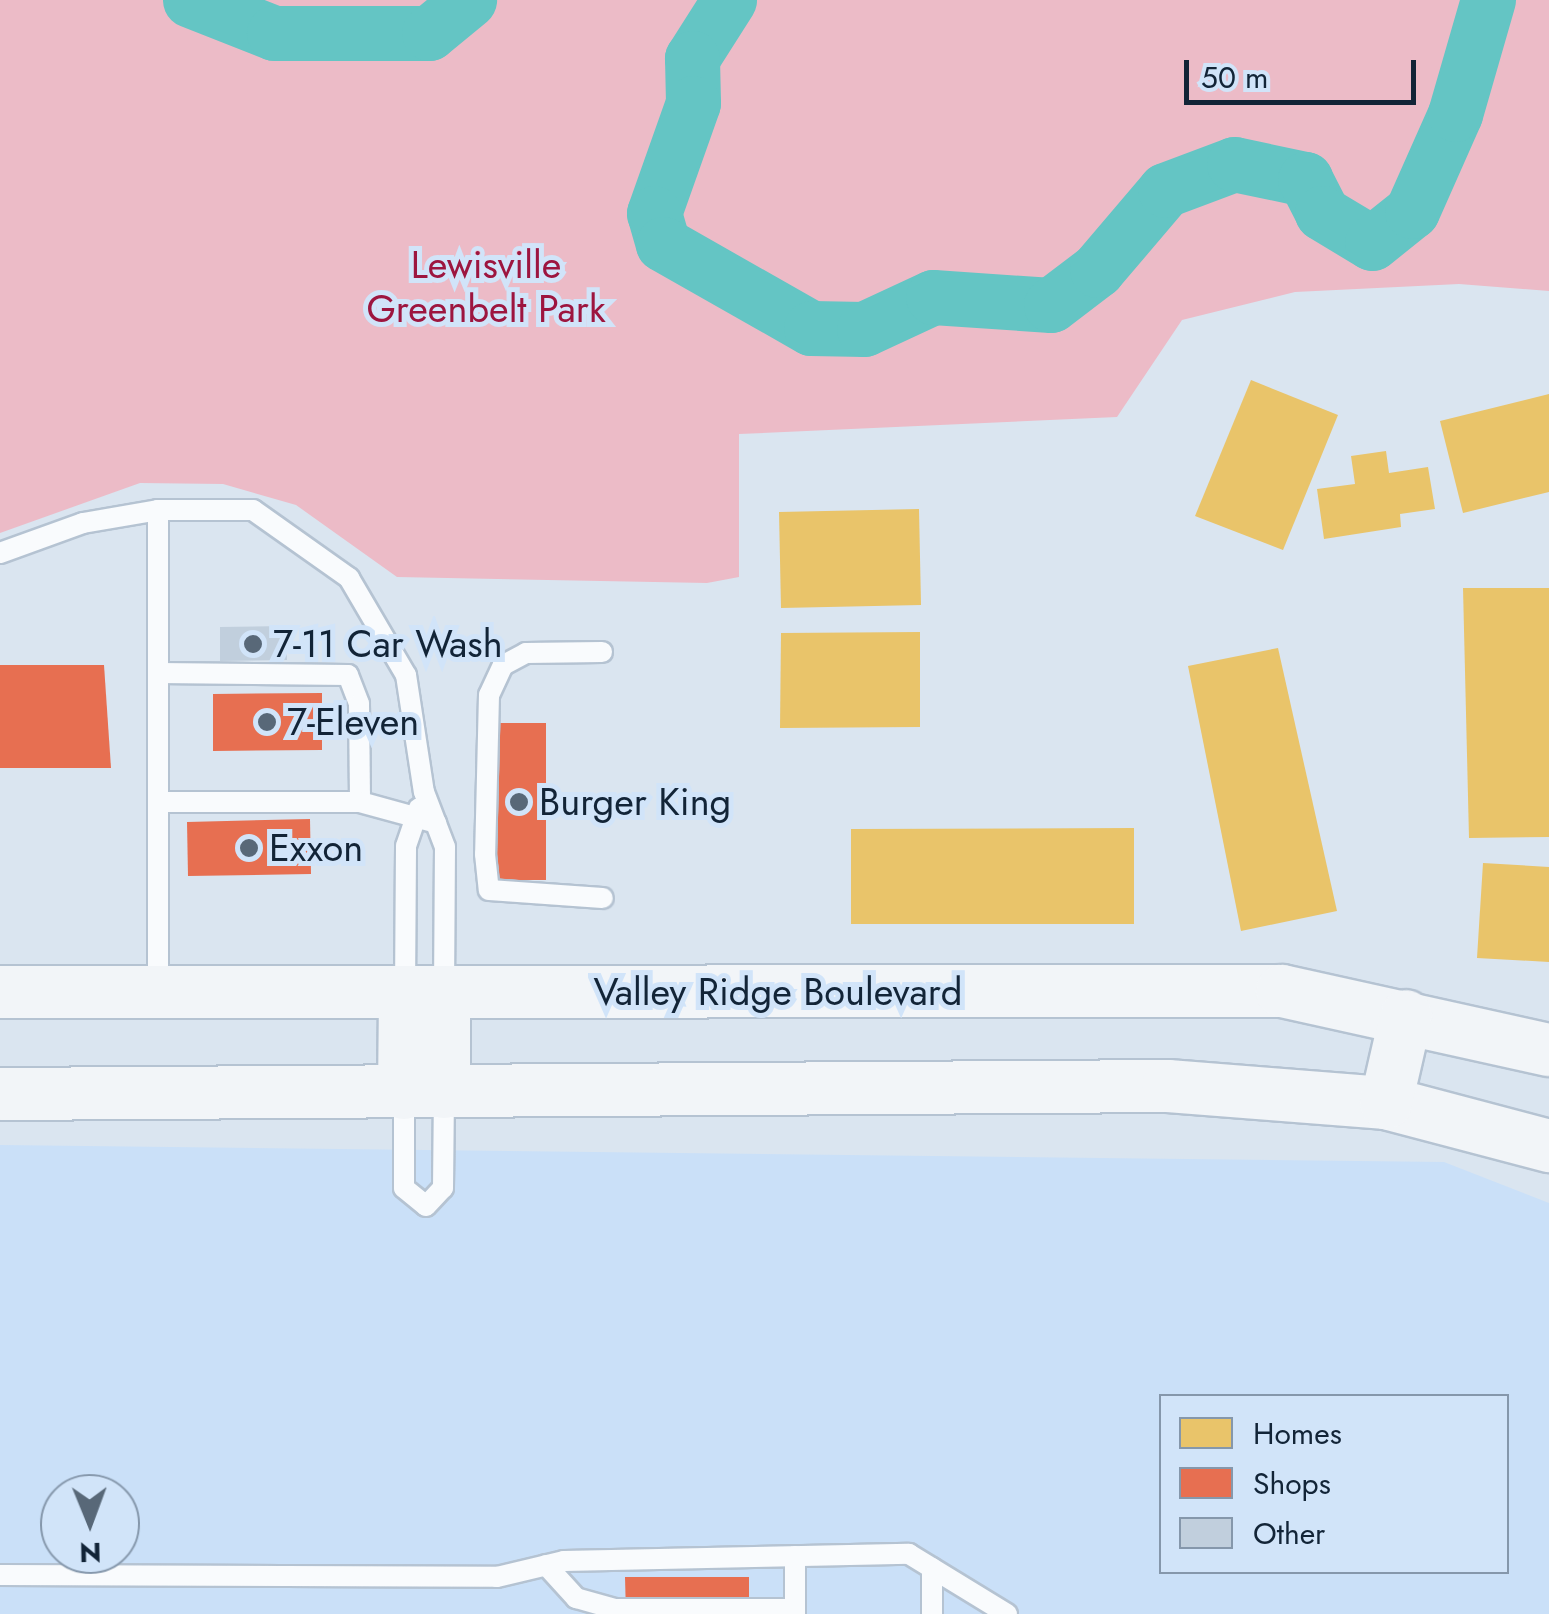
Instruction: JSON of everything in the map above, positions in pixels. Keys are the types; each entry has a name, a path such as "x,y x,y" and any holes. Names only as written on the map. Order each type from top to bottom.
{"main road":[{"name":"Valley Ridge Boulevard","path":"0,992 1282,992 1549,1050"},
{"path":"424,992 424,1092"},
{"path":"1386,1103 1406,1016"},
{"path":"0,1094 1168,1086 1386,1103 1549,1146"}],"lane":[{"path":"158,510 158,992"},
{"path":"0,553 83,523 158,510 254,510 349,578 406,675 426,820 445,846 424,992"},
{"path":"602,652 526,653 502,665 489,695 485,854 488,890 604,898"},
{"path":"159,673 348,675 359,704 360,802"},
{"path":"158,802 360,802 426,820"},
{"path":"424,992 406,846 426,820"},
{"path":"0,1576 497,1577 546,1565 909,1554 1007,1614"},
{"path":"546,1565 576,1598 615,1610 794,1612 794,1556"},
{"path":"932,1568 932,1614"}],"shaded area":[{"path":"0,1145 1444,1162 1549,1203 1549,1614 0,1614"}],"green space":[{"name":"Lewisville Greenbelt Park","path":"0,0 1549,0 1549,291 1459,284 1295,292 1182,320 1117,417 739,434 739,577 707,583 397,577 296,505 223,484 140,483 0,533"}],"building: Homes":[{"path":"1251,380 1338,415 1283,550 1195,516"},
{"path":"1549,394 1549,492 1463,513 1440,421"},
{"path":"1386,451 1389,473 1428,467 1435,509 1400,514 1401,527 1324,539 1317,489 1355,484 1351,456"},
{"path":"919,509 921,605 781,608 779,512"},
{"path":"1463,588 1549,588 1549,837 1469,838"},
{"path":"920,632 920,727 780,728 781,633"},
{"path":"1278,648 1337,911 1241,931 1188,666"},
{"path":"1134,828 1134,924 851,924 851,829"},
{"path":"1483,863 1549,867 1549,962 1477,958"}],"building: Shops":[{"path":"0,665 104,665 111,768 0,768"},
{"name":"7-Eleven","path":"322,693 322,750 213,751 213,694"},
{"name":"Burger King","path":"493,723 546,723 546,880 492,880"},
{"name":"Exxon","path":"310,819 311,874 188,876 187,822"},
{"path":"625,1577 749,1577 749,1614 626,1614"}],"building: Other":[{"name":"7-11 Car Wash","path":"286,626 287,660 220,661 220,627"}],"waterway":[{"path":"190,0 274,33 429,33 469,0"},
{"path":"729,0 692,58 693,103 654,213 663,244 811,328 864,329 933,297 1051,305 1097,270 1165,190 1234,164 1305,179 1322,213 1372,243 1412,211 1455,114 1488,0"}],"place":[{"name":"7-11 Car Wash","path":"253,644"},
{"name":"7-Eleven","path":"267,722"},
{"name":"Burger King","path":"519,802"},
{"name":"Exxon","path":"249,848"}]}
